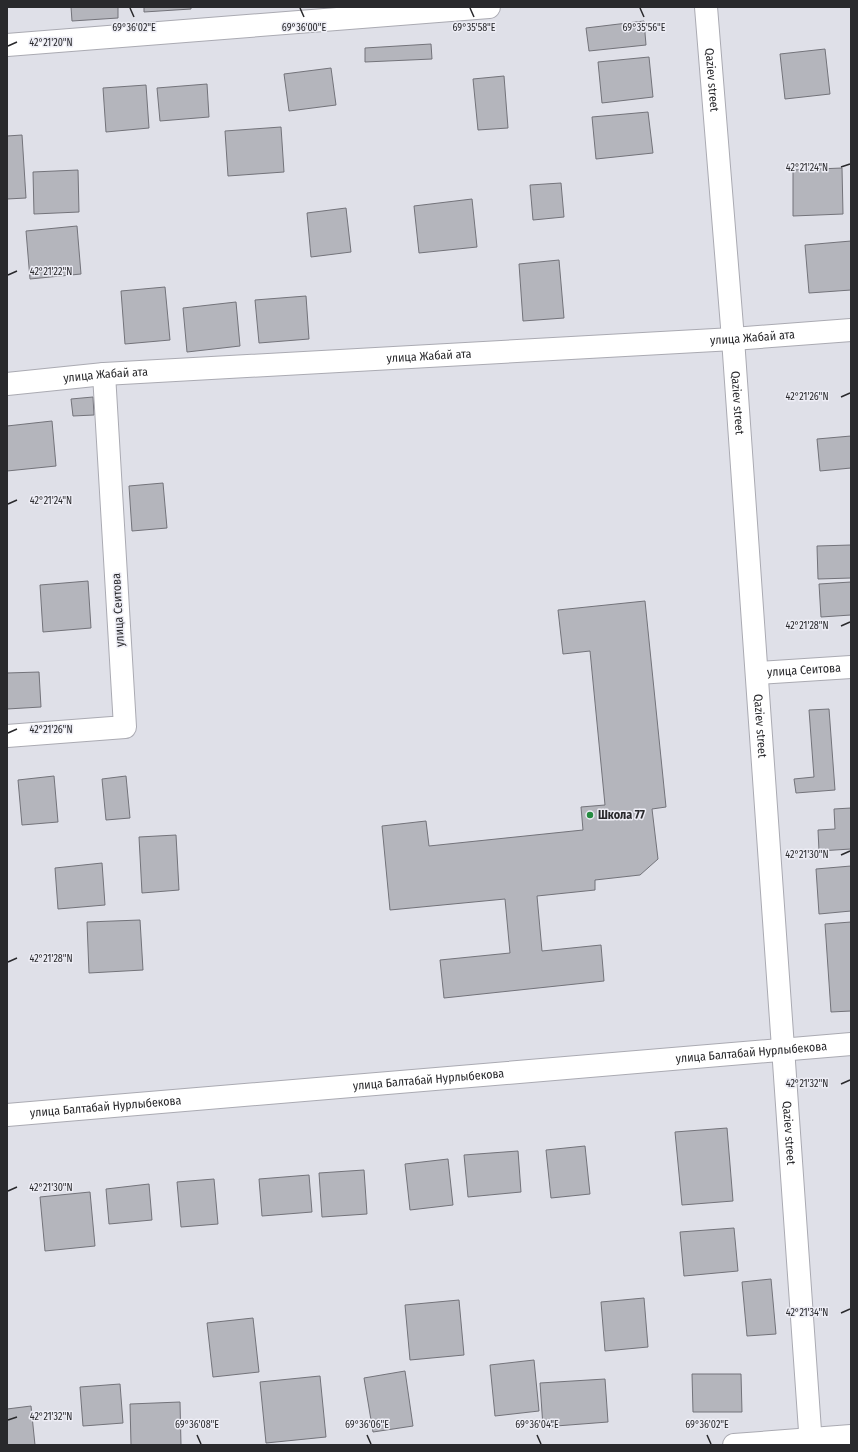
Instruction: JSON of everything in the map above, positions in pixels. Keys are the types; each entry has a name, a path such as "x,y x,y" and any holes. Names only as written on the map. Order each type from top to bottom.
{"street":[{"path":"7,45 489,7"},
{"name":"Qaziev street","path":"706,7 734,339 811,1442"},
{"name":"улица Жабай ата","path":"7,384 104,374 734,339 851,330"},
{"name":"улица Сеитова","path":"7,736 125,727 104,374"},
{"name":"улица Сеитова","path":"757,674 851,667"},
{"name":"улица Балтабай Нурлыбекова","path":"7,1115 851,1044"},
{"path":"734,1445 811,1442 851,1436"}],"building":[{"path":"71,7 118,7 118,18 72,21"},
{"path":"144,7 191,7 191,9 144,12"},
{"path":"644,21 646,45 589,51 586,28"},
{"path":"431,44 432,59 365,62 365,48"},
{"path":"825,49 830,94 785,99 780,54"},
{"path":"649,57 653,97 602,103 598,62"},
{"path":"331,68 336,105 289,111 284,74"},
{"path":"504,76 508,128 478,130 473,79"},
{"path":"207,84 209,117 160,121 157,88"},
{"path":"146,85 149,128 106,132 103,88"},
{"path":"648,112 653,153 596,159 592,117"},
{"path":"281,127 284,172 228,176 225,131"},
{"path":"22,135 26,198 7,199 7,136"},
{"path":"842,168 843,214 793,216 793,170"},
{"path":"78,170 79,212 34,214 33,172"},
{"path":"561,183 564,217 533,220 530,185"},
{"path":"472,199 477,247 419,253 414,206"},
{"path":"346,208 351,252 311,257 307,213"},
{"path":"77,226 81,274 30,279 26,231"},
{"path":"851,241 851,290 809,293 805,245"},
{"path":"559,260 564,318 523,321 519,264"},
{"path":"165,287 170,340 125,344 121,291"},
{"path":"306,296 309,339 259,343 255,300"},
{"path":"236,302 240,346 187,352 183,308"},
{"path":"93,397 94,415 73,416 71,399"},
{"path":"52,421 56,466 7,471 7,426"},
{"path":"851,436 851,468 820,471 817,439"},
{"path":"163,483 167,528 132,531 129,486"},
{"path":"851,545 851,578 818,579 817,546"},
{"path":"88,581 91,628 43,632 40,585"},
{"path":"851,582 851,615 821,617 819,584"},
{"path":"645,601 666,807 652,809 658,859 640,875 595,880 595,890 537,896 542,951 601,945 604,981 444,998 440,960 510,953 505,899 390,910 382,826 426,821 429,846 583,830 581,807 605,805 590,651 563,654 558,610"},
{"path":"39,672 41,707 7,709 7,673"},
{"path":"829,709 835,790 796,793 794,779 814,777 809,710"},
{"path":"54,776 58,822 22,825 18,780"},
{"path":"126,776 130,818 106,820 102,779"},
{"path":"851,808 851,849 819,851 818,830 835,829 834,809"},
{"path":"176,835 179,890 142,893 139,837"},
{"path":"102,863 105,905 58,909 55,868"},
{"path":"851,866 851,911 819,914 816,869"},
{"path":"140,920 143,970 89,973 87,922"},
{"path":"851,922 851,1011 831,1012 825,924"},
{"path":"727,1128 733,1201 682,1205 675,1132"},
{"path":"585,1146 590,1194 551,1198 546,1150"},
{"path":"518,1151 521,1192 468,1197 464,1155"},
{"path":"448,1159 453,1205 410,1210 405,1164"},
{"path":"364,1170 367,1214 322,1217 319,1173"},
{"path":"309,1175 312,1212 262,1216 259,1179"},
{"path":"214,1179 218,1224 181,1227 177,1182"},
{"path":"149,1184 152,1220 109,1224 106,1189"},
{"path":"90,1192 95,1246 45,1251 40,1197"},
{"path":"734,1228 738,1271 684,1276 680,1232"},
{"path":"771,1279 776,1334 747,1336 742,1282"},
{"path":"644,1298 648,1347 605,1351 601,1302"},
{"path":"459,1300 464,1355 410,1360 405,1305"},
{"path":"253,1318 259,1372 213,1377 207,1323"},
{"path":"534,1360 539,1411 495,1416 490,1365"},
{"path":"405,1371 413,1426 373,1432 364,1378"},
{"path":"692,1374 741,1374 742,1412 693,1412"},
{"path":"320,1376 326,1437 266,1443 260,1382"},
{"path":"605,1379 608,1422 543,1427 540,1383"},
{"path":"120,1384 123,1423 83,1426 80,1387"},
{"path":"180,1402 181,1445 131,1445 130,1404"},
{"path":"31,1406 35,1445 7,1445 7,1409"}],"place":[{"name":"Школа 77","path":"590,815"}]}
